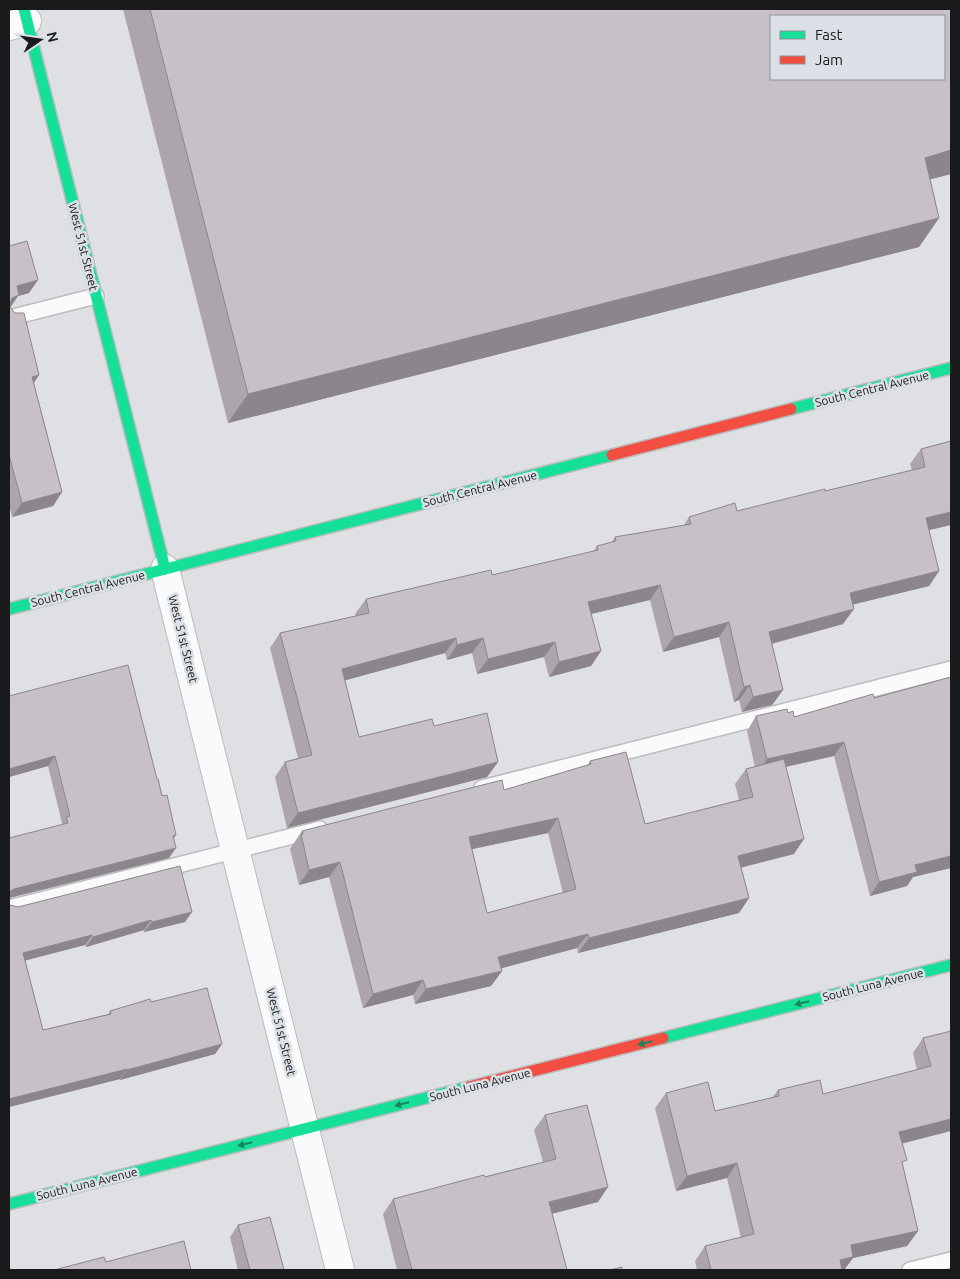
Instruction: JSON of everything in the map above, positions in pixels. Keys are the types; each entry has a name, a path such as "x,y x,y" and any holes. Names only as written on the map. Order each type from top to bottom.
{"street":[{"name":"West 51st Street","path":"20,18 96,296 340,1270"},
{"name":"South Central Avenue","path":"9,609 951,368"},
{"name":"South Luna Avenue","path":"9,1204 951,965"}],"lane":[{"path":"9,318 96,296"},
{"path":"472,790 951,669"},
{"path":"9,908 338,824"},
{"path":"910,1270 951,1260"}],"building":[{"path":"150,9 951,9 951,150 925,158 939,218 248,394"},
{"path":"27,241 38,280 17,286 19,295 12,298 9,306 9,246"},
{"path":"9,306 15,313 24,313 39,375 32,377 62,492 22,503 9,455"},
{"path":"951,441 951,512 926,518 939,571 850,593 854,609 769,632 783,690 753,697 750,685 744,687 729,622 674,637 660,585 588,602 601,651 559,662 555,642 488,659 483,638 457,645 456,638 342,669 359,737 432,719 434,726 487,713 498,762 298,813 285,762 312,755 280,633 369,613 366,599 491,570 492,575 598,550 597,546 616,541 615,537 691,524 689,517 735,503 737,511 925,467 921,449"},
{"path":"128,665 162,796 167,795 176,835 173,836 176,848 14,889 9,892 9,838 68,823 66,817 70,816 55,756 9,769 9,696"},
{"path":"951,677 951,856 915,865 917,872 879,882 844,742 767,759 756,716 787,709 788,713 793,711 794,717 873,694 874,698"},
{"path":"626,752 645,824 753,797 746,769 784,759 804,839 738,856 749,898 589,938 588,934 498,957 502,971 426,989 423,980 373,994 340,862 309,870 301,834 303,834 302,831 502,780 504,790 591,764 590,761","holes":["558,818 576,889 487,913 469,837"]},
{"path":"180,866 192,912 152,922 151,920 93,937 92,935 23,953 43,1030 111,1014 110,1011 150,999 151,1002 207,988 222,1044 9,1099 9,903 18,907"},
{"path":"951,1031 951,1119 899,1132 907,1160 902,1162 918,1231 851,1245 853,1257 840,1260 842,1270 711,1270 705,1246 754,1234 737,1163 687,1176 666,1093 708,1082 715,1111 779,1096 778,1090 820,1080 823,1094 931,1066 923,1038"},
{"path":"587,1105 608,1187 549,1202 567,1270 412,1270 393,1199 484,1175 485,1177 556,1159 545,1115"},
{"path":"270,1217 284,1270 250,1270 238,1225"},
{"path":"184,1241 191,1270 54,1270 104,1257 106,1262"},
{"path":"622,1267 622,1270 610,1270"}],"traffic: fast":[{"path":"24,9 165,569"},
{"path":"791,409 951,368"},
{"path":"9,609 612,455"},
{"path":"663,1038 951,965"},
{"path":"9,1204 469,1087"}],"traffic: jam":[{"path":"612,455 791,409"},
{"path":"469,1087 663,1038"}]}
